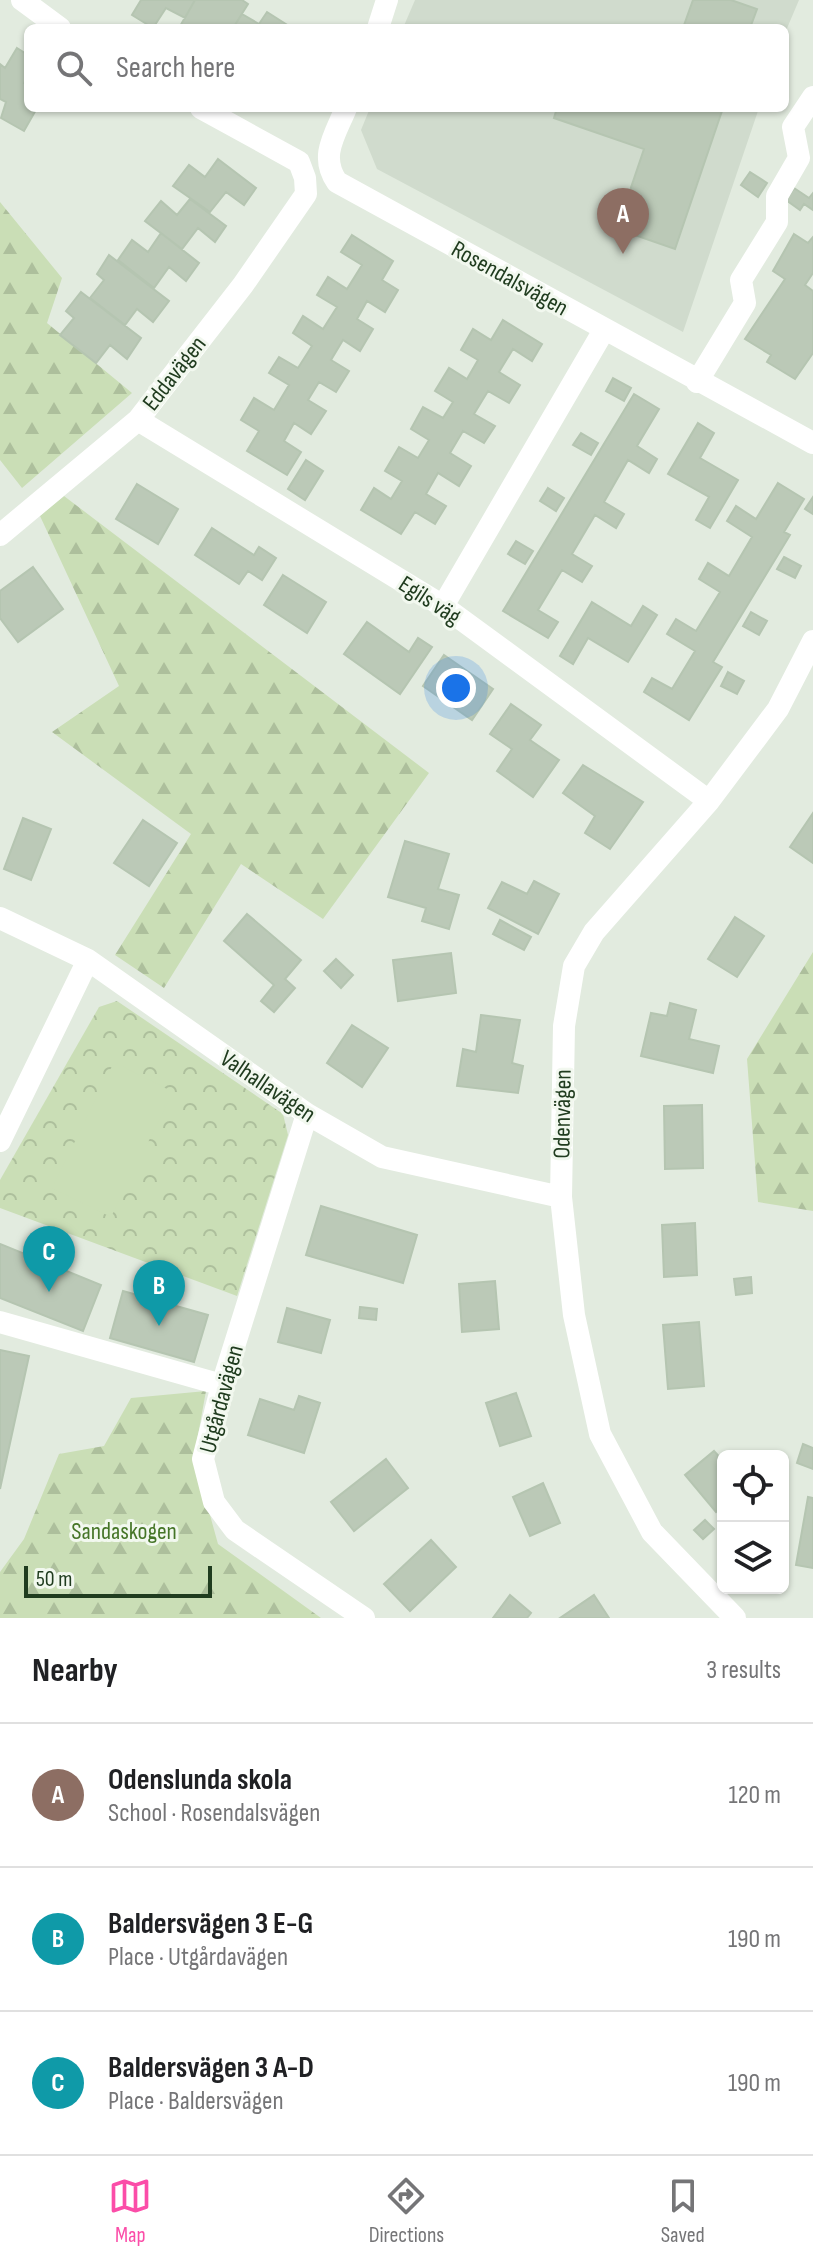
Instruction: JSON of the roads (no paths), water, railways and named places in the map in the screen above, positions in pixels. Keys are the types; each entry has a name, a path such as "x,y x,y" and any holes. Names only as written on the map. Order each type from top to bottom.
{"street":[{"path":"22,0 55,24"},
{"path":"379,24 387,0"},
{"path":"697,382 745,303 741,280 777,222 777,196 799,158 793,127 813,97"},
{"name":"Eddavägen","path":"0,535 138,420 306,194 305,178 299,162 208,112"},
{"name":"Rosendalsvägen","path":"344,112 329,151 328,169 337,182 813,443"},
{"path":"443,606 604,330"},
{"name":"Egils väg","path":"138,420 443,606 709,801"},
{"name":"Odenvägen","path":"735,1618 652,1532 600,1434 574,1315 561,1197 564,1026 574,966 594,932 709,801 778,709 813,641"},
{"name":"Valhallavägen","path":"0,918 88,960 307,1114 382,1157 561,1197"},
{"path":"0,1141 88,960"},
{"name":"Utgårdavägen","path":"307,1114 222,1385 203,1459 214,1502 235,1530 364,1618"},
{"path":"0,1322 222,1385"}],"place":[{"name":"Odenslunda skola","path":"623,254"},
{"name":"Baldersvägen 3 A-D","path":"49,1292"},
{"name":"Baldersvägen 3 E-G","path":"159,1326"}],"park label":[{"name":"Sandaskogen","path":"124,1531"}]}
